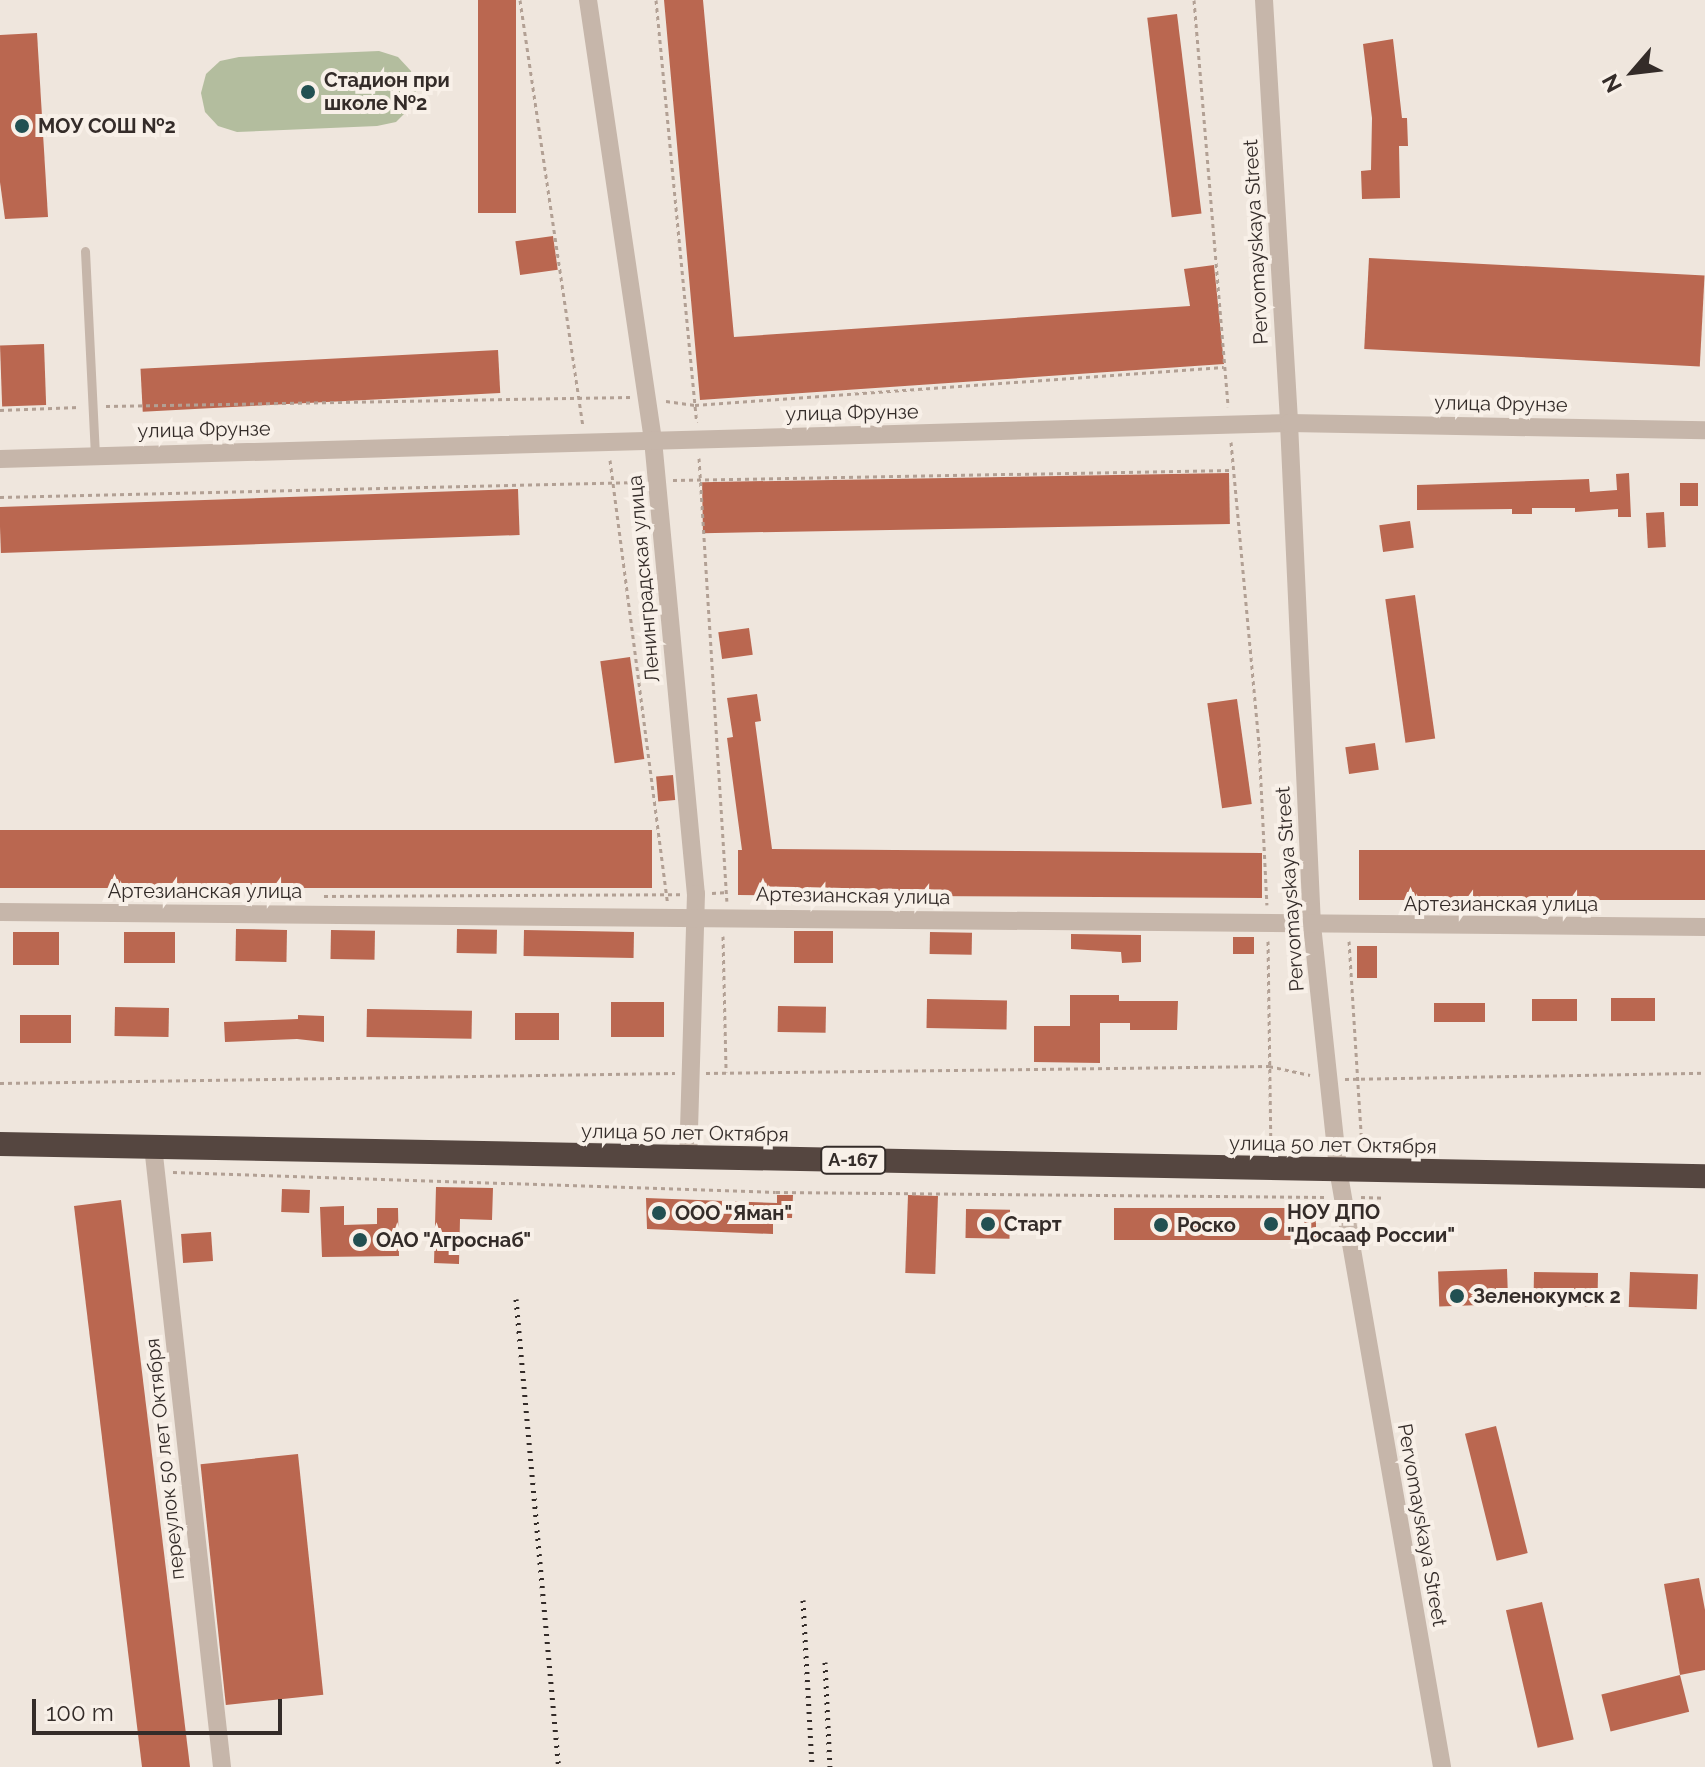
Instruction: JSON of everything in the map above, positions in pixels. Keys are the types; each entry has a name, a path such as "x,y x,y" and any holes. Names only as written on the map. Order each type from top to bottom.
{"highway":[{"name":"улица 50 лет Октября","path":"0,1144 1705,1176"}],"street":[{"name":"Ленинградская улица","path":"588,0 653,440 696,894 693,1073 688,1157"},
{"name":"Pervomayskaya Street","path":"1264,0 1289,423 1312,925 1338,1169 1442,1767"},
{"name":"улица Фрунзе","path":"0,459 1289,423 1705,430"},
{"name":"Артезианская улица","path":"0,912 1705,927"},
{"name":"переулок 50 лет Октября","path":"153,1146 222,1767"}],"lane":[{"path":"85,251 95,455"}],"path":[{"path":"520,0 585,442"},
{"path":"1194,0 1259,743 1267,923 1273,1197"},
{"path":"0,410 579,398 647,399 695,405 1224,367"},
{"path":"608,441 667,894 667,916"},
{"path":"0,497 612,484 657,480 1233,470"},
{"path":"317,896 728,892"},
{"path":"1348,925 1364,1197"},
{"path":"723,932 726,1072"},
{"path":"0,1083 1269,1066 1328,1079 1705,1073"},
{"path":"155,1172 776,1192 1385,1198"}],"green space":[{"name":"Стадион при школе №2","path":"379,51 398,57 411,71 416,90 410,108 396,122 377,126 237,132 218,126 205,112 201,93 206,74 220,61 239,57"}],"building":[{"path":"478,0 516,0 516,213 478,213"},
{"path":"664,0 703,0 734,337 1190,306 1184,269 1214,265 1224,364 700,400"},
{"path":"1177,14 1201,214 1172,217 1147,18"},
{"name":"МОУ СОШ №2","path":"37,33 48,217 5,219 0,182 0,35"},
{"path":"1393,39 1402,118 1407,118 1408,146 1399,146 1400,198 1362,199 1361,171 1371,170 1372,118 1363,44"},
{"path":"553,236 558,270 520,275 515,241"},
{"path":"1369,258 1705,276 1700,366 1364,349"},
{"path":"44,344 46,405 2,406 0,346"},
{"path":"498,350 500,393 143,412 140,369"},
{"path":"1229,473 1230,524 703,533 702,482"},
{"path":"1629,473 1631,517 1618,517 1618,509 1575,512 1575,508 1532,508 1532,514 1512,514 1512,509 1417,510 1417,485 1589,479 1590,492 1617,490 1616,474"},
{"path":"1680,483 1698,483 1698,506 1680,506"},
{"path":"518,489 520,535 1,553 0,507"},
{"path":"1664,512 1666,547 1648,548 1646,513"},
{"path":"1410,521 1414,548 1383,552 1379,525"},
{"path":"1415,595 1435,739 1405,743 1385,599"},
{"path":"749,628 753,655 722,659 718,632"},
{"path":"630,657 644,759 615,763 600,661"},
{"path":"757,694 761,721 755,722 772,849 1262,853 1262,898 738,895 738,850 742,850 727,738 733,737 727,698"},
{"path":"1237,699 1252,804 1222,808 1207,703"},
{"path":"1375,743 1379,770 1349,774 1345,747"},
{"path":"673,775 675,800 658,801 656,776"},
{"path":"0,830 652,830 652,888 0,888"},
{"path":"1359,850 1705,850 1705,900 1359,900"},
{"path":"236,929 287,930 286,962 235,961"},
{"path":"457,929 497,930 497,954 457,953"},
{"path":"331,930 375,931 374,960 330,959"},
{"path":"524,930 634,932 634,958 524,956"},
{"path":"794,931 833,931 833,963 794,963"},
{"path":"13,932 59,932 59,965 13,965"},
{"path":"124,932 175,932 175,963 124,963"},
{"path":"930,932 972,933 972,955 930,954"},
{"path":"1071,934 1141,935 1141,962 1122,963 1121,952 1071,949"},
{"path":"1233,937 1254,937 1254,954 1233,954"},
{"path":"1357,946 1377,946 1377,978 1357,978"},
{"path":"1070,995 1119,995 1119,1001 1178,1001 1177,1030 1130,1030 1130,1023 1100,1023 1100,1063 1034,1062 1034,1026 1070,1026"},
{"path":"1611,998 1655,998 1655,1021 1611,1021"},
{"path":"927,999 1007,1000 1006,1029 926,1028"},
{"path":"1532,999 1577,999 1577,1021 1532,1021"},
{"path":"611,1002 664,1002 664,1037 611,1037"},
{"path":"1434,1003 1485,1003 1485,1022 1434,1022"},
{"path":"778,1006 826,1007 826,1033 778,1032"},
{"path":"115,1007 169,1008 168,1037 114,1036"},
{"path":"367,1009 472,1011 471,1039 367,1037"},
{"path":"515,1013 559,1013 559,1040 515,1040"},
{"path":"20,1015 71,1015 71,1043 20,1043"},
{"path":"298,1015 324,1016 324,1042 297,1039 225,1042 224,1022 298,1019"},
{"path":"436,1187 493,1188 492,1220 460,1219 459,1264 434,1263"},
{"path":"282,1189 310,1190 309,1213 281,1212"},
{"path":"777,1195 793,1195 792,1218 773,1218 773,1234 647,1229 646,1198 777,1203"},
{"path":"908,1195 938,1196 935,1274 905,1273"},
{"path":"121,1200 190,1767 142,1767 74,1206"},
{"name":"ОАО \"Агроснаб\"","path":"344,1206 344,1225 377,1224 377,1208 398,1208 399,1256 322,1257 320,1207"},
{"path":"1114,1208 1316,1208 1316,1240 1114,1240"},
{"name":"Старт","path":"966,1209 1010,1210 1009,1239 965,1238"},
{"path":"211,1232 213,1261 183,1263 181,1234"},
{"path":"1507,1269 1508,1304 1439,1306 1438,1271"},
{"path":"1534,1272 1598,1273 1597,1307 1533,1306"},
{"path":"1630,1272 1698,1274 1697,1309 1629,1307"},
{"path":"1496,1426 1528,1553 1497,1561 1465,1434"},
{"path":"298,1454 323,1695 226,1705 201,1464"},
{"path":"1699,1578 1705,1610 1705,1670 1680,1675 1664,1584"},
{"path":"1542,1602 1574,1739 1538,1748 1506,1610"},
{"path":"1680,1675 1689,1712 1611,1731 1601,1695"}],"railway":[{"path":"516,1299 559,1767"},
{"path":"803,1600 812,1767"},
{"path":"825,1662 830,1767"}],"place":[{"name":"Стадион при школе №2","path":"308,92"},
{"name":"МОУ СОШ №2","path":"22,126"},
{"name":"ООО \"Яман\"","path":"659,1213"},
{"name":"Старт","path":"988,1224"},
{"name":"НОУ ДПО \"Досааф России\"","path":"1271,1224"},
{"name":"Роско","path":"1161,1225"},
{"name":"ОАО \"Агроснаб\"","path":"360,1240"},
{"name":"Зеленокумск 2","path":"1457,1296"}]}
